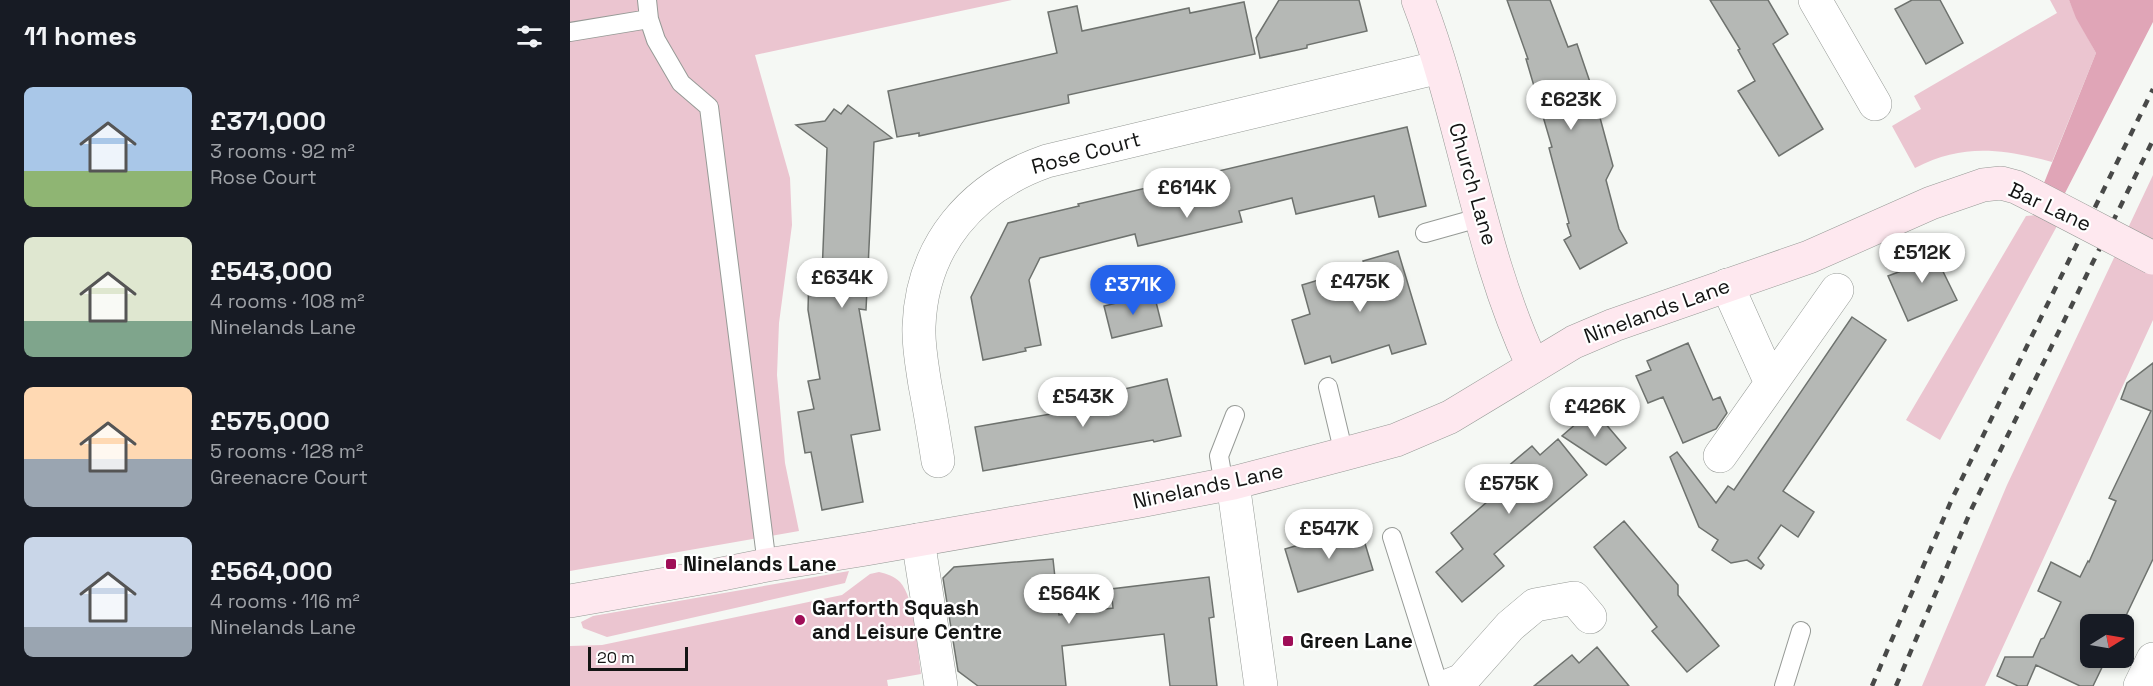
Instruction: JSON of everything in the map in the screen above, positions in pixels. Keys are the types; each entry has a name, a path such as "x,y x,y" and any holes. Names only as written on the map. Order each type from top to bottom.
{"street":[{"name":"Church Lane","path":"1418,0 1440,67 1503,293 1516,330 1533,366"},
{"path":"1815,0 1875,104"},
{"name":"Rose Court","path":"938,461 920,352 918,327 921,302 926,278 935,255 963,213 981,195 1023,169 1047,160 1440,67"},
{"name":"Bar Lane","path":"1809,256 1931,203 1983,185 2001,183 2016,187 2153,258"},
{"name":"Ninelands Lane","path":"570,601 1229,484 1396,440 1450,417 1574,342 1809,256"},
{"path":"1727,285 1771,383"},
{"path":"1720,456 1837,290"},
{"path":"1229,484 1261,686"},
{"path":"918,540 941,686"},
{"path":"1447,686 1462,680 1510,626 1535,605 1574,598 1590,617"},
{"path":"2140,686 2153,659"}],"lane":[{"path":"647,0 649,19 656,40 681,83 709,107 767,565"},
{"path":"570,32 649,19"},
{"path":"1425,233 1482,217"},
{"path":"1328,387 1344,454"},
{"path":"1229,484 1219,456 1235,415"},
{"path":"1392,537 1439,686"},
{"path":"1784,686 1801,631"}],"shaded area":[{"path":"570,0 1012,0 755,55 790,178 792,225 779,323 777,375 785,463 799,531 570,571"},
{"path":"2050,0 2069,0 2096,53 2052,162 2016,154 1983,151 1950,155 1915,168 1892,126 1921,109 1914,96 2057,13"},
{"path":"2069,0 2153,0 2153,22 2064,195 2044,183 2096,53 2076,18"},
{"path":"2153,175 2153,320 1985,686 1922,686 2007,485"},
{"path":"2037,215 2057,226 1940,440 1906,420 2026,216"},
{"path":"849,571 845,583 607,637 583,628 581,622 593,616"},
{"name":"Garforth Squash and Leisure Centre","path":"879,572 895,578 905,590 915,626 921,674 887,680 888,686 570,686 570,646 602,645 842,595 870,574"}],"building":[{"path":"1279,0 1359,0 1367,31 1307,45 1307,48 1260,58 1256,38"},
{"path":"1507,0 1550,0 1568,47 1577,44 1592,88 1613,166 1606,180 1619,229 1627,243 1580,269 1564,240 1571,236 1549,148 1552,147 1526,59 1528,59"},
{"path":"1710,0 1768,0 1788,34 1773,44 1823,129 1779,156 1738,91 1755,81 1738,50 1740,49"},
{"path":"1912,0 1940,0 1963,43 1926,64 1895,9"},
{"path":"1244,2 1255,54 1068,95 1069,103 919,136 919,133 897,137 888,91 1057,53 1048,12 1077,6 1082,31 1189,8 1190,13"},
{"path":"848,105 892,138 874,142 866,310 859,309 880,430 851,435 863,502 822,510 811,452 805,453 798,412 814,409 808,381 820,379 808,310 809,274 822,275 827,148 796,125 825,121 834,109 841,114"},
{"path":"1407,127 1426,206 1379,217 1374,196 1296,214 1292,198 1239,211 1242,222 1138,246 1135,234 1040,258 1029,280 1041,345 1025,348 1026,351 983,360 971,297 1008,223 1079,206 1078,204"},
{"path":"1929,243 1957,300 1908,321 1888,276 1909,268 1903,254"},
{"path":"1398,251 1426,344 1392,354 1389,345 1332,363 1330,356 1305,364 1292,320 1310,314 1302,285 1365,266 1363,261"},
{"path":"1154,294 1162,326 1112,338 1104,306"},
{"path":"1852,317 1886,340 1783,491 1814,512 1798,537 1781,525 1758,558 1764,565 1761,569 1747,560 1731,563 1712,550 1718,540 1699,527 1670,457 1677,452 1716,503 1728,486 1734,490"},
{"path":"1688,343 1713,400 1720,397 1727,413 1716,429 1683,443 1663,397 1648,403 1636,376 1651,370 1647,361"},
{"path":"2153,363 2153,559 2127,614 2080,614 2080,668 2102,668 2093,686 2080,686 2036,665 2027,686 2018,686 1997,676 2005,657 2033,657 2061,602 2038,591 2051,562 2080,577 2116,501 2109,498 2151,411 2121,399 2127,383"},
{"path":"1167,379 1181,436 983,471 975,427 1080,409 1078,400"},
{"path":"1593,409 1626,448 1606,465 1562,436"},
{"path":"1558,439 1587,475 1494,554 1504,566 1462,602 1436,572 1463,549 1451,533 1502,489 1493,479 1532,446 1540,455"},
{"path":"1624,521 1678,585 1678,595 1719,646 1687,672 1652,631 1657,627 1594,547"},
{"path":"1360,527 1373,570 1298,592 1285,549"},
{"path":"1053,559 1059,615 1113,608 1111,589 1209,577 1214,617 1209,618 1217,686 1170,686 1164,634 1062,646 1066,686 978,686 958,671 943,578 954,567"},
{"path":"1597,647 1629,686 1534,686 1572,655 1579,663"}],"railway":[{"path":"1872,686 1952,499 2153,89"},
{"path":"1896,686 1972,508 2153,140"}],"place":[{"name":"Ninelands Lane","path":"671,564"},
{"name":"Garforth Squash and Leisure Centre","path":"800,620"},
{"name":"Green Lane","path":"1288,641"}]}
